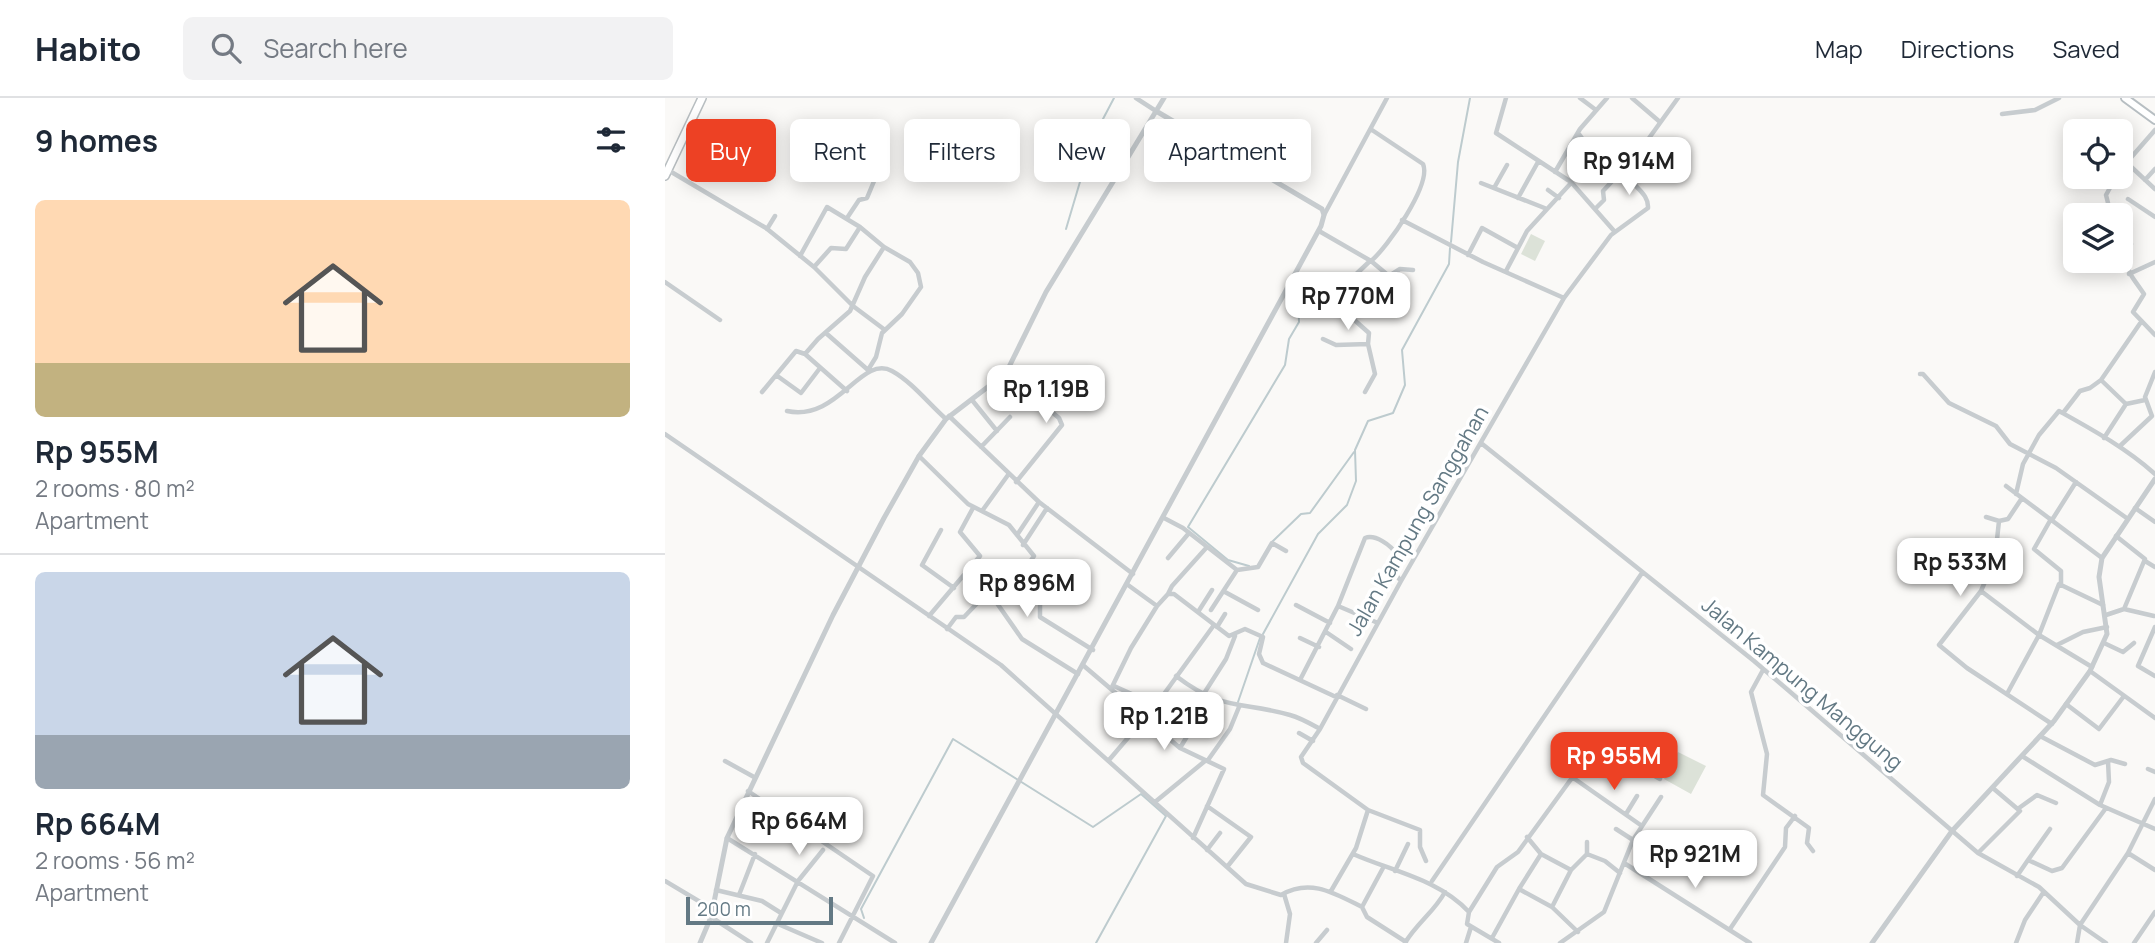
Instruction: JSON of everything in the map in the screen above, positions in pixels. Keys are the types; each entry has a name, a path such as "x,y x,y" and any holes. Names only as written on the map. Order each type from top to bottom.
{"main road":[{"path":"666,173 702,98"},
{"path":"2125,98 2155,120"}],"street":[{"path":"1136,98 1169,119"},
{"path":"700,943 711,917 727,838 754,777 858,566 919,456 948,418 1006,373 1046,292 1164,98"},
{"path":"931,943 1296,274 1319,231 1324,215 1387,98"},
{"path":"1506,98 1496,133 1571,183 1615,232"},
{"path":"1580,98 1595,110"},
{"path":"1555,172 1577,133 1607,98"},
{"path":"1632,98 1660,122"},
{"path":"1577,133 1604,165 1618,175 1626,175 1677,98"},
{"path":"2002,114 2035,110 2059,98"},
{"path":"1328,313 1333,303 1371,261 1421,189 1425,167 1372,130"},
{"path":"2133,155 2155,131"},
{"path":"1518,198 1538,162"},
{"path":"1495,188 1507,165"},
{"path":"2133,169 2155,189"},
{"path":"2145,180 2155,169"},
{"path":"666,173 767,229 814,267 853,306 885,330"},
{"path":"1595,209 1604,200 1603,191 1618,175"},
{"name":"Jalan Kampung Sanggahan","path":"1368,810 1300,761 1564,298 1615,232 1644,213 1649,204 1626,175"},
{"path":"847,218 859,200 867,198 874,182"},
{"path":"1275,182 1319,208 1324,215"},
{"path":"1481,183 1547,209"},
{"path":"1506,271 1527,231 1571,183"},
{"path":"1548,190 1559,198"},
{"path":"2129,199 2155,217"},
{"path":"787,411 809,412 847,391 876,359 880,338 885,330 902,314 921,287 914,266 847,218 827,207 800,256"},
{"path":"767,229 775,216"},
{"path":"1401,220 1406,220 1468,255 1564,298"},
{"path":"814,267 831,248 846,249 860,227"},
{"path":"1468,255 1482,228 1518,248"},
{"path":"1319,231 1371,261 1391,276"},
{"path":"805,354 853,306 865,277 884,247"},
{"path":"2155,262 2129,274 2144,294 2133,310 2155,335"},
{"path":"1390,286 1391,276 1400,269 1413,270"},
{"path":"1296,274 1315,285 1367,330 1375,374 1365,391"},
{"path":"665,282 720,320"},
{"path":"2063,413 2082,390 2101,380 2141,322"},
{"path":"827,334 868,370"},
{"path":"1323,338 1336,345 1368,344"},
{"path":"762,392 792,353 805,354 847,391"},
{"path":"868,370 876,367 892,371 981,447 1039,502 1133,574"},
{"path":"776,375 801,393 820,368"},
{"path":"2121,445 2152,416 2145,400 2155,372"},
{"path":"1006,373 1059,418 1062,425 1016,482"},
{"path":"1920,374 1923,374 1949,403 1996,426 2008,443 2076,482 2127,519"},
{"path":"2101,380 2126,404"},
{"path":"972,400 997,431"},
{"path":"2104,438 2126,404 2145,400"},
{"path":"2016,494 2020,470 2059,411 2121,445 2155,474"},
{"path":"981,447 1010,417"},
{"path":"665,434 1001,665 1193,838 1258,889 1284,894 1299,886 1331,891 1362,907 1367,917 1406,942 1418,922 1436,908 1445,892"},
{"name":"Jalan Kampung Manggung","path":"1481,443 1763,670 1977,853 2039,887 2080,925 2106,943"},
{"path":"919,456 973,508 1009,525 1034,558 1021,575 1029,587 1041,595 1040,617 1093,649"},
{"path":"982,511 1008,475"},
{"path":"1873,943 1952,831 2052,724 2091,669 2104,643 2107,627 2099,577 2102,558 2135,508 2152,490 2155,479"},
{"path":"2008,692 2039,635 2061,583 2061,571 2034,550 2034,545 2076,482"},
{"path":"2006,486 2102,558"},
{"path":"1986,517 1999,521 2008,519 2022,498"},
{"path":"1017,535 1039,502"},
{"path":"929,616 980,554 960,533 973,508"},
{"path":"1023,545 1047,508"},
{"path":"2135,508 2155,522"},
{"path":"1164,517 1237,570 1258,567 1272,543 1286,551"},
{"path":"1999,521 1995,558 1981,591 1939,645 1974,673 2008,692 2052,724"},
{"path":"941,530 922,565 954,588"},
{"path":"1168,558 1189,533"},
{"path":"2116,536 2141,552 2145,561 2155,567"},
{"path":"1301,678 1330,624 1355,558 1367,537 1374,537 1396,552 1390,568 1401,581"},
{"path":"1113,687 1131,648 1157,606 1207,547"},
{"path":"2124,608 2145,561"},
{"path":"1211,610 1237,570"},
{"path":"1432,881 1642,572"},
{"path":"963,577 987,593 1002,609 1020,637 1079,675"},
{"path":"2061,583 2104,605"},
{"path":"1128,585 1157,606"},
{"path":"1198,612 1212,590"},
{"path":"1981,591 2155,718"},
{"path":"1225,592 1258,610"},
{"path":"947,629 957,617 964,617 987,593"},
{"path":"1168,594 1174,594 1215,626 1235,636"},
{"path":"1296,605 1330,624"},
{"path":"1338,606 1378,622"},
{"path":"2106,615 2124,608 2155,615 2155,628 2138,666 2155,676"},
{"path":"1109,760 1156,705 1225,614"},
{"path":"2057,645 2083,632 2107,627"},
{"path":"1203,695 1226,659 1235,636 1244,629 1261,636 1261,660 1366,709"},
{"path":"1326,632 1351,649"},
{"path":"1300,638 1319,647"},
{"path":"2104,643 2123,652 2134,643"},
{"path":"1084,666 1113,687 1180,748 1222,766 1225,772 1193,838"},
{"path":"1763,670 1751,692 1767,754 1763,795 1795,816 1810,831 1807,841 1813,851"},
{"path":"1177,676 1209,698 1239,707 1290,714 1320,729"},
{"path":"1113,687 1156,705"},
{"path":"2067,704 2099,729 2124,696"},
{"path":"1180,748 1209,698"},
{"path":"1155,802 1205,760 1230,729 1239,707"},
{"path":"1299,733 1313,741"},
{"path":"2040,736 2095,765 2108,761 2125,764"},
{"path":"1499,943 1470,926 1466,919 1469,912 1497,867 1518,852 1590,753 1599,747 1660,779"},
{"path":"2022,756 2100,805 2155,829"},
{"path":"725,761 754,777"},
{"path":"2100,805 2109,782 2108,761"},
{"path":"2148,769 2155,772"},
{"path":"1572,777 1642,826"},
{"path":"1994,789 2019,808"},
{"path":"748,791 873,876 839,943"},
{"path":"1977,853 2019,812 2019,808 2036,795 2056,803"},
{"path":"1626,814 1637,796"},
{"path":"1560,943 1604,912 1633,840 1661,797"},
{"path":"2077,943 2080,925 2128,853 2155,799"},
{"path":"1207,806 1251,837 1227,867"},
{"path":"2028,860 2041,868 2058,871 2106,807"},
{"path":"1331,891 1353,854 1368,810 1420,831 1420,847 1426,862"},
{"path":"1730,929 1785,847 1786,828 1795,816"},
{"path":"1616,829 1633,840"},
{"path":"2017,876 2050,829"},
{"path":"1207,850 1220,833"},
{"path":"1527,837 1541,854 1571,870"},
{"path":"727,838 895,943"},
{"path":"1552,907 1571,870 1587,854 1587,842"},
{"path":"1395,871 1408,844"},
{"path":"767,943 798,881 823,850"},
{"path":"2128,853 2155,870"},
{"path":"739,895 755,854"},
{"path":"1353,854 1383,867 1432,881 1469,912"},
{"path":"1492,939 1541,854"},
{"path":"1587,854 1605,861 1620,873"},
{"path":"1624,863 1750,943"},
{"path":"1362,907 1383,867"},
{"path":"666,883 712,909"},
{"path":"1519,889 1552,907 1578,932"},
{"path":"716,890 762,901 781,913"},
{"path":"2016,943 2025,920 2043,893"},
{"path":"1284,894 1290,914 1286,943"},
{"path":"2134,943 2155,912"},
{"path":"711,917 751,943"},
{"path":"778,924 822,943"},
{"path":"1466,943 1470,926"},
{"path":"1316,943 1327,930"}],"shaded area":[{"path":"1531,234 1545,241 1535,261 1521,254"},
{"path":"1678,752 1706,766 1691,794 1664,779"}],"waterway":[{"path":"1066,229 1093,138 1114,98"},
{"path":"1451,242 1458,162 1470,98"},
{"path":"1263,634 1318,534 1347,505 1356,481 1355,450 1368,421 1393,413 1405,385 1402,350 1449,264 1450,248"},
{"path":"1249,566 1228,560 1188,527 1285,365 1289,339 1299,322 1298,300"},
{"path":"1273,541 1301,514 1310,513 1354,452"},
{"path":"1238,702 1260,638"},
{"path":"864,918 861,909 953,739 1093,827 1141,794 1166,816 1096,943"}]}
